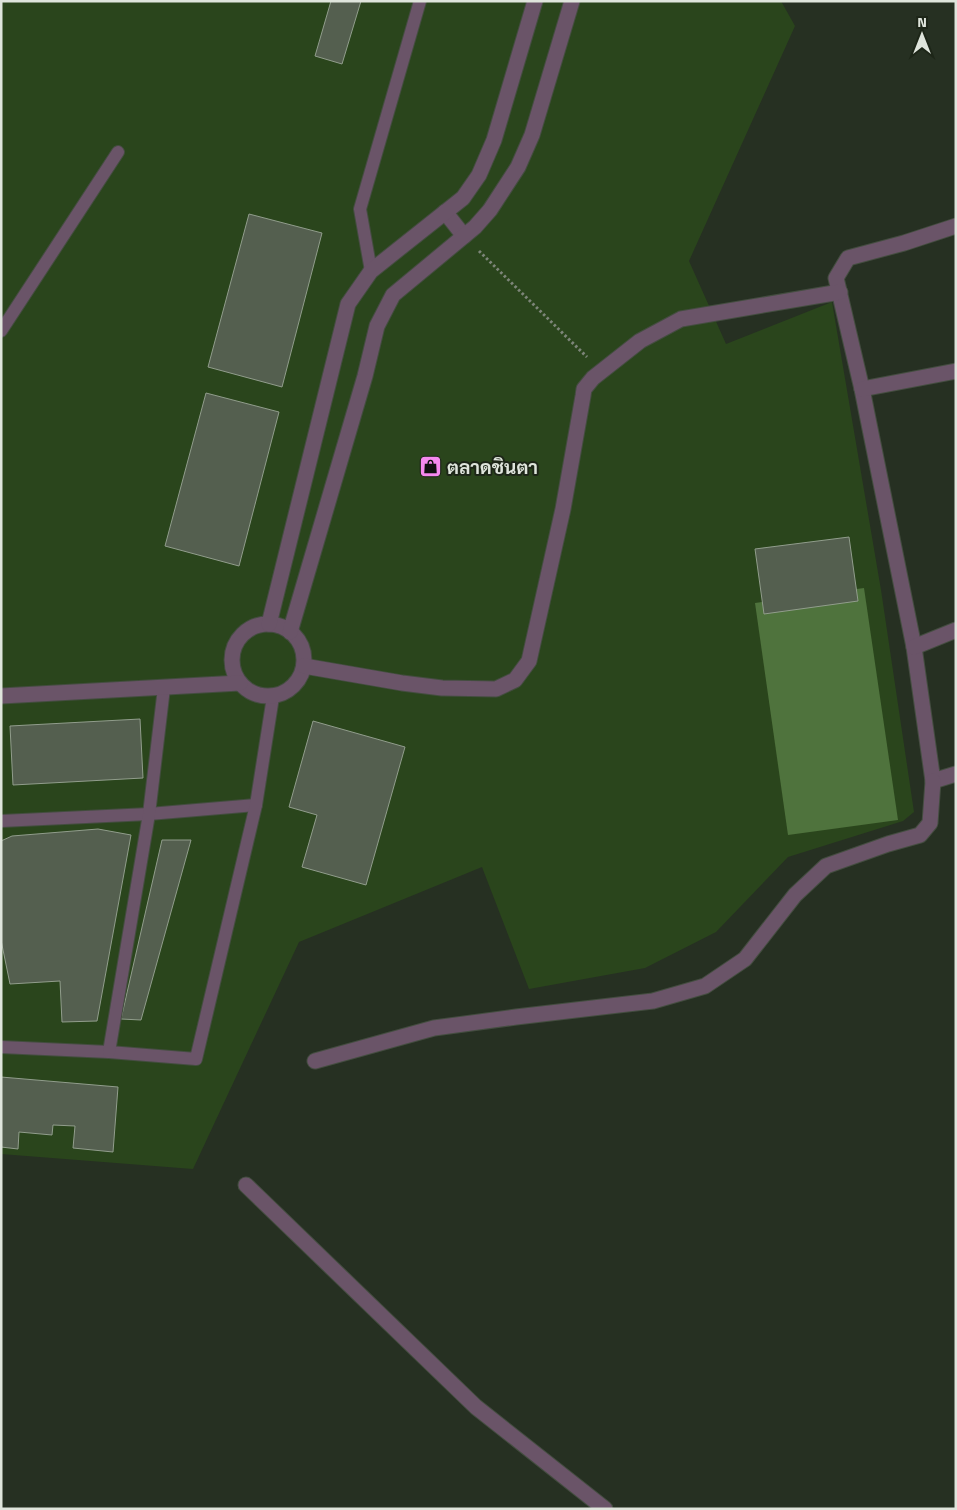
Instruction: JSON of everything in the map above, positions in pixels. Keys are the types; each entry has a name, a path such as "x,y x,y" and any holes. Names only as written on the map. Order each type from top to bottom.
{"street":[{"path":"268,624 348,304 371,271 463,198 479,175 491,148 535,1"},
{"path":"290,632 365,376 377,326 393,295 475,227 490,210 518,167 532,135 572,1"},
{"path":"446,212 464,236"},
{"path":"315,1061 434,1028 516,1016 653,1001 705,986 745,959 794,895 826,866 920,835 930,823 933,782 914,648 862,389 836,278 848,258 956,226"},
{"path":"304,666 442,688 496,689 514,680 529,662 563,509 584,389 593,378 640,341 680,319 840,292"},
{"path":"862,389 956,371"},
{"path":"268,624 280,626 297,638 302,647 304,666 301,677 294,686 284,693 273,696 261,696 249,692 240,683 234,673 231,662 233,650 238,640 246,631 268,624"},
{"path":"914,648 956,630"},
{"path":"1,696 240,683"},
{"path":"933,782 956,774"},
{"path":"246,1185 476,1407 605,1509"}],"lane":[{"path":"371,271 360,209 420,1"},
{"path":"1,331 118,152"},
{"path":"109,1052 149,814 164,688"},
{"path":"1,1047 109,1052 196,1059 256,805 273,696"},
{"path":"1,821 149,814 256,805"}],"path":[{"path":"464,236 602,371"}],"shaded area":[{"name":"ตลาดชินตา","path":"1,1 781,1 795,26 689,261 726,344 832,302 881,590 914,812 903,821 788,857 716,932 645,968 529,989 482,867 299,942 193,1169 1,1154"},
{"path":"864,588 898,820 788,835 755,603"}],"building":[{"path":"331,1 361,1 342,64 315,56"},
{"path":"249,214 322,233 282,387 208,367"},
{"path":"206,393 279,412 239,566 165,546"},
{"path":"849,537 858,601 764,614 755,549"},
{"path":"140,719 143,778 13,785 10,726"},
{"path":"313,721 405,747 366,885 302,867 317,815 289,807"},
{"path":"98,829 131,835 97,1021 62,1022 60,981 10,984 1,940 1,841 12,836"},
{"path":"162,840 191,840 141,1020 121,1019"},
{"path":"1,1077 118,1087 113,1152 73,1148 75,1126 53,1125 52,1135 19,1132 18,1149 1,1147"}],"place":[{"name":"ตลาดชินตา","path":"431,467"}]}
